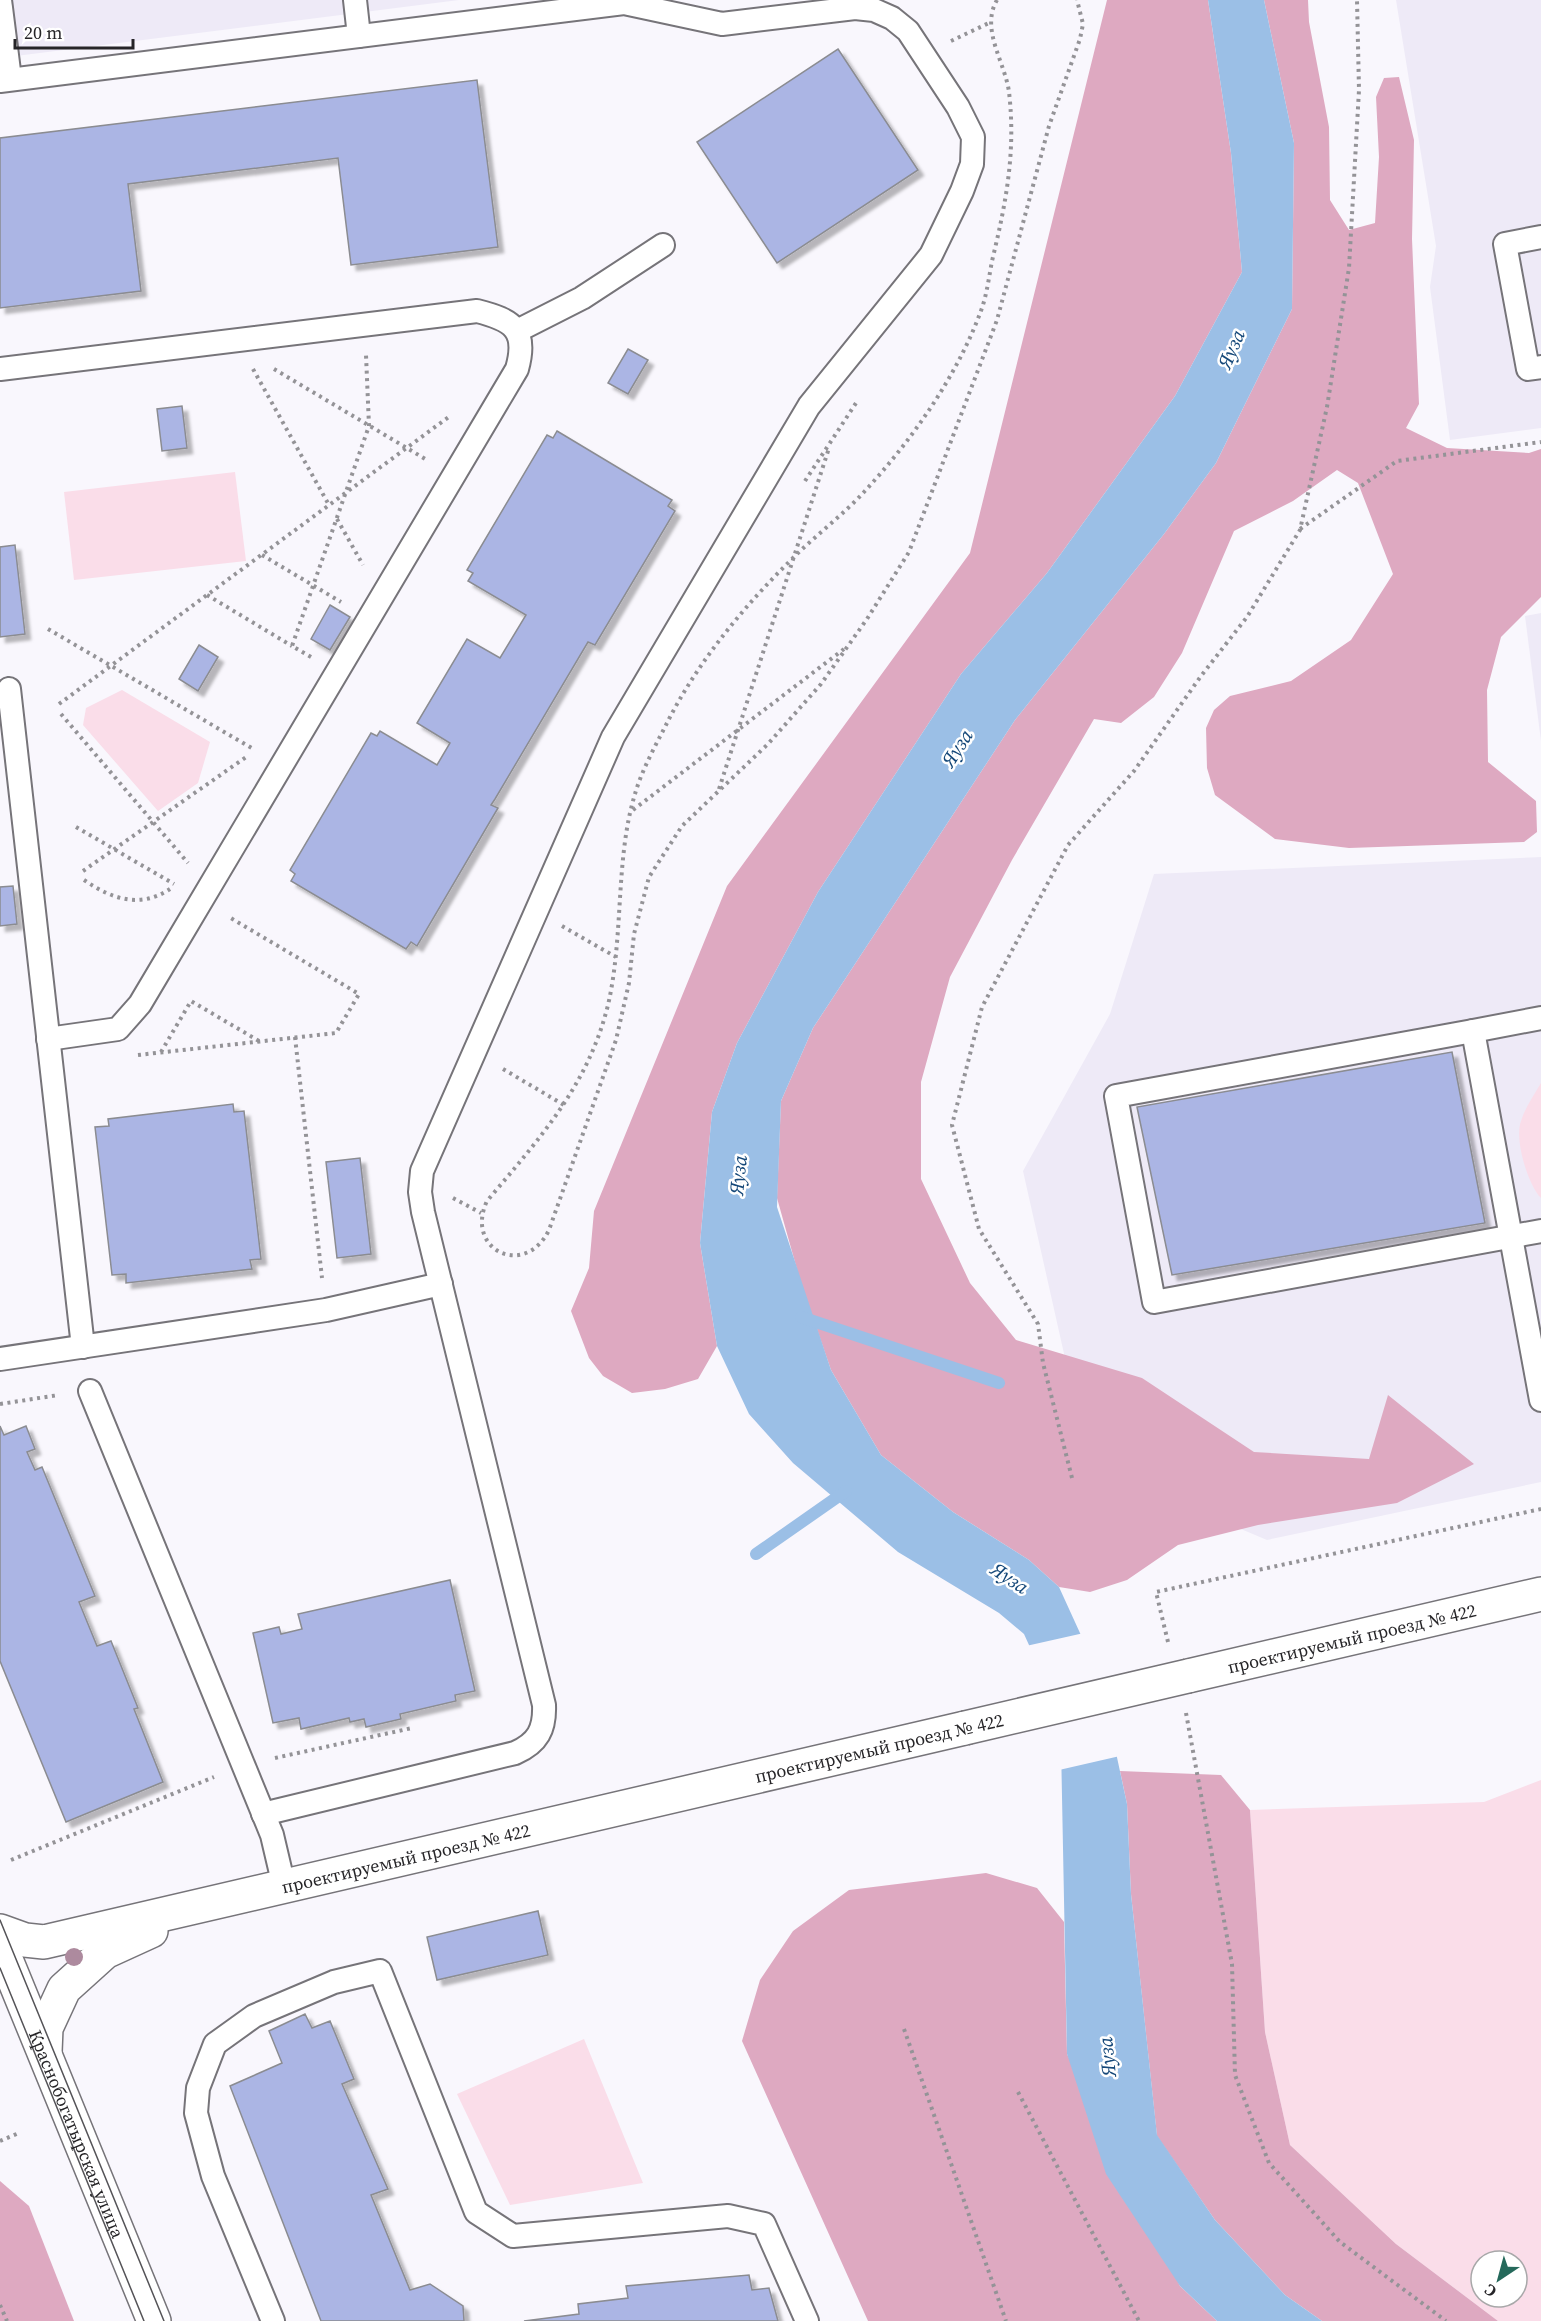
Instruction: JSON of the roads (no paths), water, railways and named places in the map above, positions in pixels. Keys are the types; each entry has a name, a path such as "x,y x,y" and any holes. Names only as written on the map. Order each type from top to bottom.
{"street":[{"name":"проектируемый проезд № 422","path":"0,1930 25,1940 44,1942 965,1728 1186,1690 1541,1594"},
{"name":"проектируемый проезд № 422","path":"45,2052 46,2028 64,1989 105,1952 216,1901"},
{"name":"Краснобогатырская улица","path":"0,1945 154,2321"}],"lane":[{"path":"0,0 5,80 624,3 722,24 855,8 874,10 892,18 908,31 958,107 973,137 969,173 931,255 809,406 613,737 422,1171 420,1192 423,1212 542,1693 545,1720 540,1734 529,1746 515,1752 263,1814"},
{"path":"355,0 359,36"},
{"path":"1541,237 1505,244 1528,369 1541,367"},
{"path":"517,331 582,297 663,244"},
{"path":"0,369 477,311 499,316 517,331 523,349 517,369 140,1004 118,1029 48,1039"},
{"path":"9,689 83,1347"},
{"path":"1541,1018 1116,1096 1154,1302 1541,1232"},
{"path":"1473,1031 1541,1400"},
{"path":"0,1359 326,1310 441,1284"},
{"path":"90,1391 272,1835 284,1886"},
{"path":"273,2321 213,2176 196,2113 198,2088 215,2044 254,2016 334,1982 380,1971 476,2212 513,2235 728,2216 764,2224 807,2321"}],"water":[{"name":"Яуза","path":"1208,0 1264,0 1294,143 1292,309 1216,463 1164,534 1015,720 813,1028 781,1101 777,1207 831,1370 881,1455 953,1512 1029,1560 1059,1587 1085,1644 1109,1720 1127,1804 1131,1894 1157,2135 1215,2220 1285,2295 1322,2321 1217,2321 1180,2286 1106,2174 1067,2054 1061,1745 1048,1687 1024,1634 999,1613 898,1552 793,1463 749,1414 717,1346 700,1243 712,1112 737,1043 818,892 961,674 1047,573 1175,396 1242,272 1231,153"}],"waterway":[{"path":"801,1317 999,1383"},
{"path":"756,1554 846,1491"}],"tram line":[{"path":"0,1920 164,2321"},
{"path":"0,1968 144,2321"}]}
